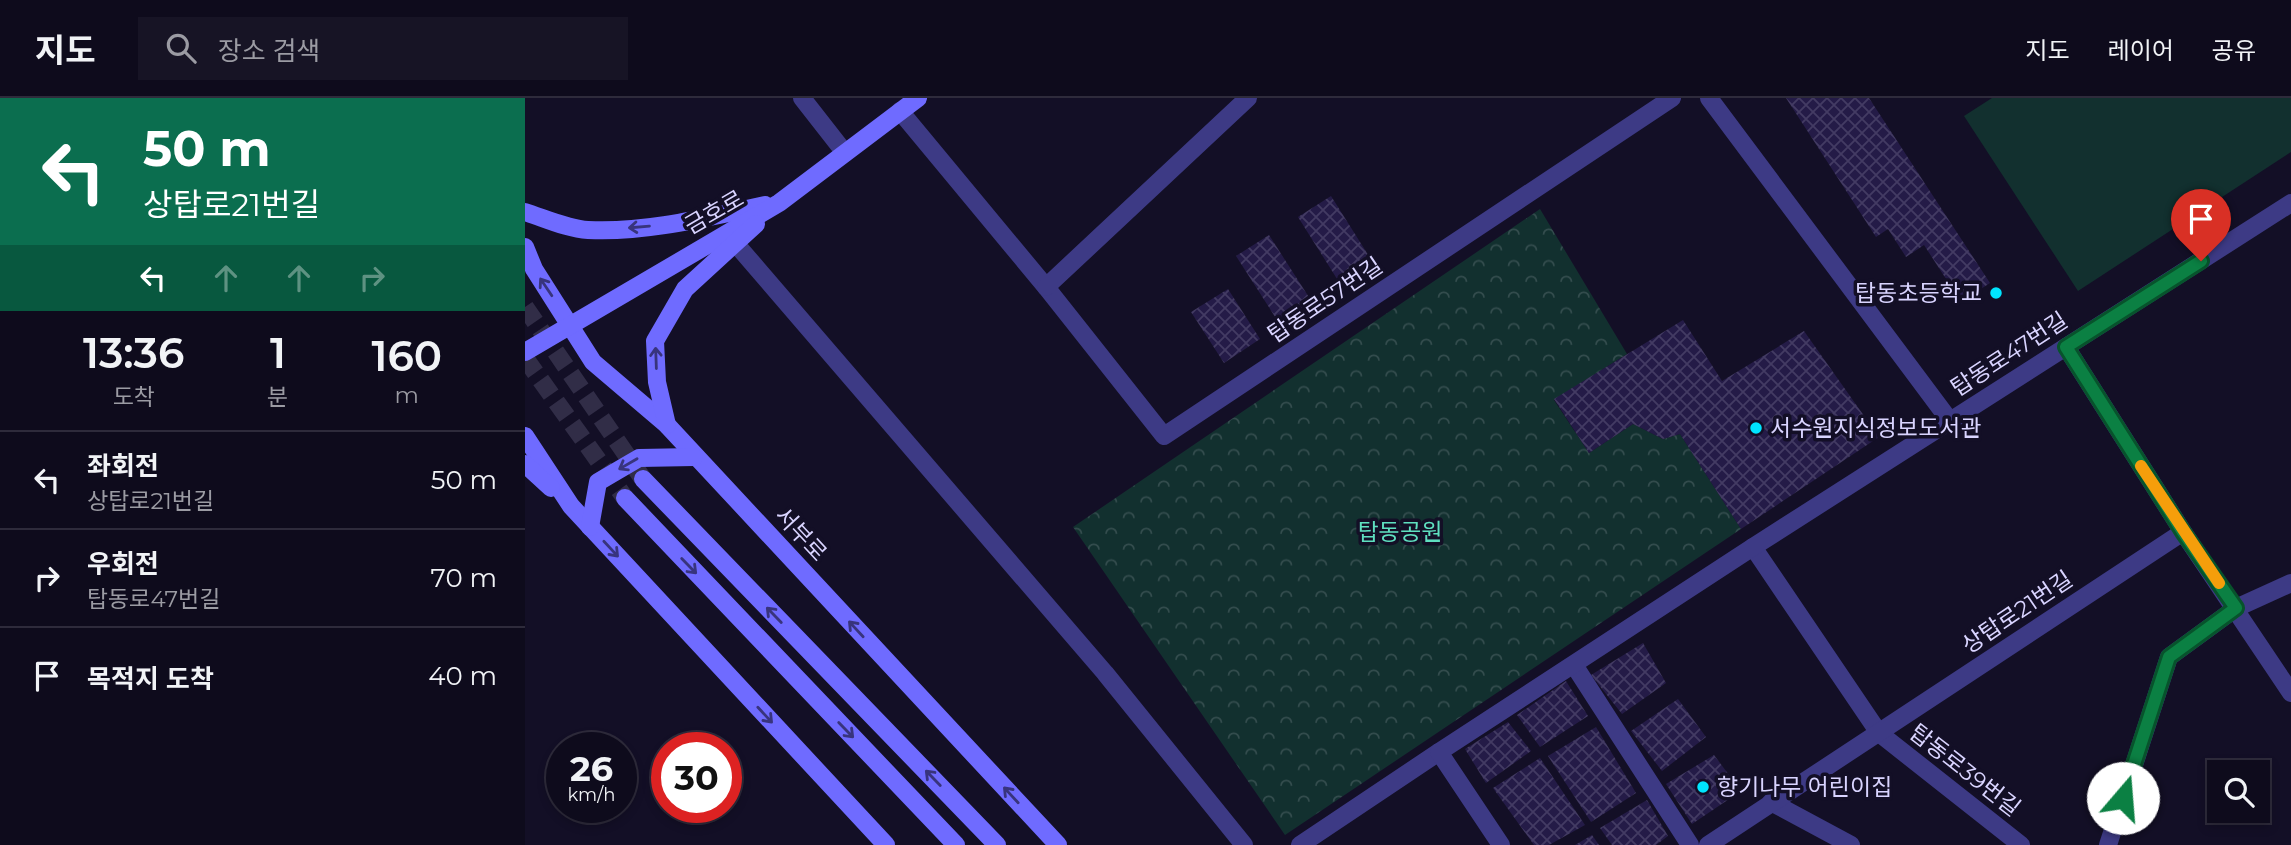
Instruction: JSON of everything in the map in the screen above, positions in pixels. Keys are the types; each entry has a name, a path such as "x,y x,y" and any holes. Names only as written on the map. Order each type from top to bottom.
{"street":[{"path":"802,98 845,153"},
{"name":"금호로","path":"525,352 779,203 918,98"},
{"path":"1046,287 1248,98"},
{"name":"탑동로57번길","path":"900,111 1046,287 1164,436 1672,98"},
{"path":"1709,98 1950,421"},
{"path":"525,212 586,230 693,220 779,203"},
{"path":"667,425 657,382 655,341 685,289 779,203"},
{"name":"탑동로47번길","path":"1300,845 1753,547 2291,203"},
{"path":"736,244 1105,673 1244,845"},
{"name":"서부로","path":"525,247 534,269 593,362 667,425 1058,845"},
{"path":"2066,347 2183,532 2291,693"},
{"path":"525,436 571,506"},
{"path":"590,527 598,482 639,458 694,457"},
{"path":"525,464 571,506 886,845"},
{"path":"643,480 997,845"},
{"path":"625,498 956,845"},
{"name":"상탑로21번길","path":"1879,733 2183,532"},
{"path":"1708,845 1879,733 1753,547"},
{"path":"2108,845 2169,657 2236,608 2291,583"},
{"path":"1574,665 1690,845"},
{"name":"탑동로39번길","path":"1879,733 2021,845"},
{"path":"1439,752 1501,845"},
{"path":"1771,802 1851,845"}],"green space":[{"path":"1992,98 2291,98 2291,152 2078,291 1964,116"},
{"name":"탑동공원","path":"1540,209 1627,354 1554,400 1589,453 1633,424 1663,439 1680,434 1741,529 1285,835 1073,527"}],"building":[{"path":"1786,98 1869,98 1990,283 1961,302 1924,245 1906,257 1888,229 1876,237"},
{"path":"1331,196 1372,261 1339,282 1298,217"},
{"path":"1269,235 1312,302 1279,323 1236,256"},
{"path":"1228,289 1260,339 1224,363 1191,312"},
{"name":"서수원지식정보도서관","path":"1683,320 1722,381 1804,331 1879,437 1741,529 1680,434 1663,439 1633,424 1589,453 1554,399"},
{"path":"1643,643 1666,683 1622,714 1591,675"},
{"path":"1566,681 1588,716 1540,747 1517,715"},
{"path":"1678,699 1706,737 1662,771 1631,731"},
{"path":"1508,722 1531,751 1486,783 1465,749"},
{"path":"1596,727 1636,793 1591,822 1548,756"},
{"name":"향기나무 어린이집","path":"1714,755 1741,791 1692,824 1666,784"},
{"path":"1540,758 1585,825 1549,845 1534,845 1493,788"},
{"path":"1647,800 1668,836 1656,845 1612,845 1600,828"},
{"path":"1592,835 1599,845 1575,845"}],"tunnel":[{"path":"525,307 643,479"},
{"path":"525,358 625,498"}],"slow traffic":[{"path":"2141,466 2219,583"}],"place":[{"name":"탑동초등학교","path":"1996,293"},
{"name":"서수원지식정보도서관","path":"1756,428"},
{"name":"향기나무 어린이집","path":"1703,787"}],"route":[{"path":"2123,798 2169,657 2236,608 2183,532 2066,347 2201,261"}]}
